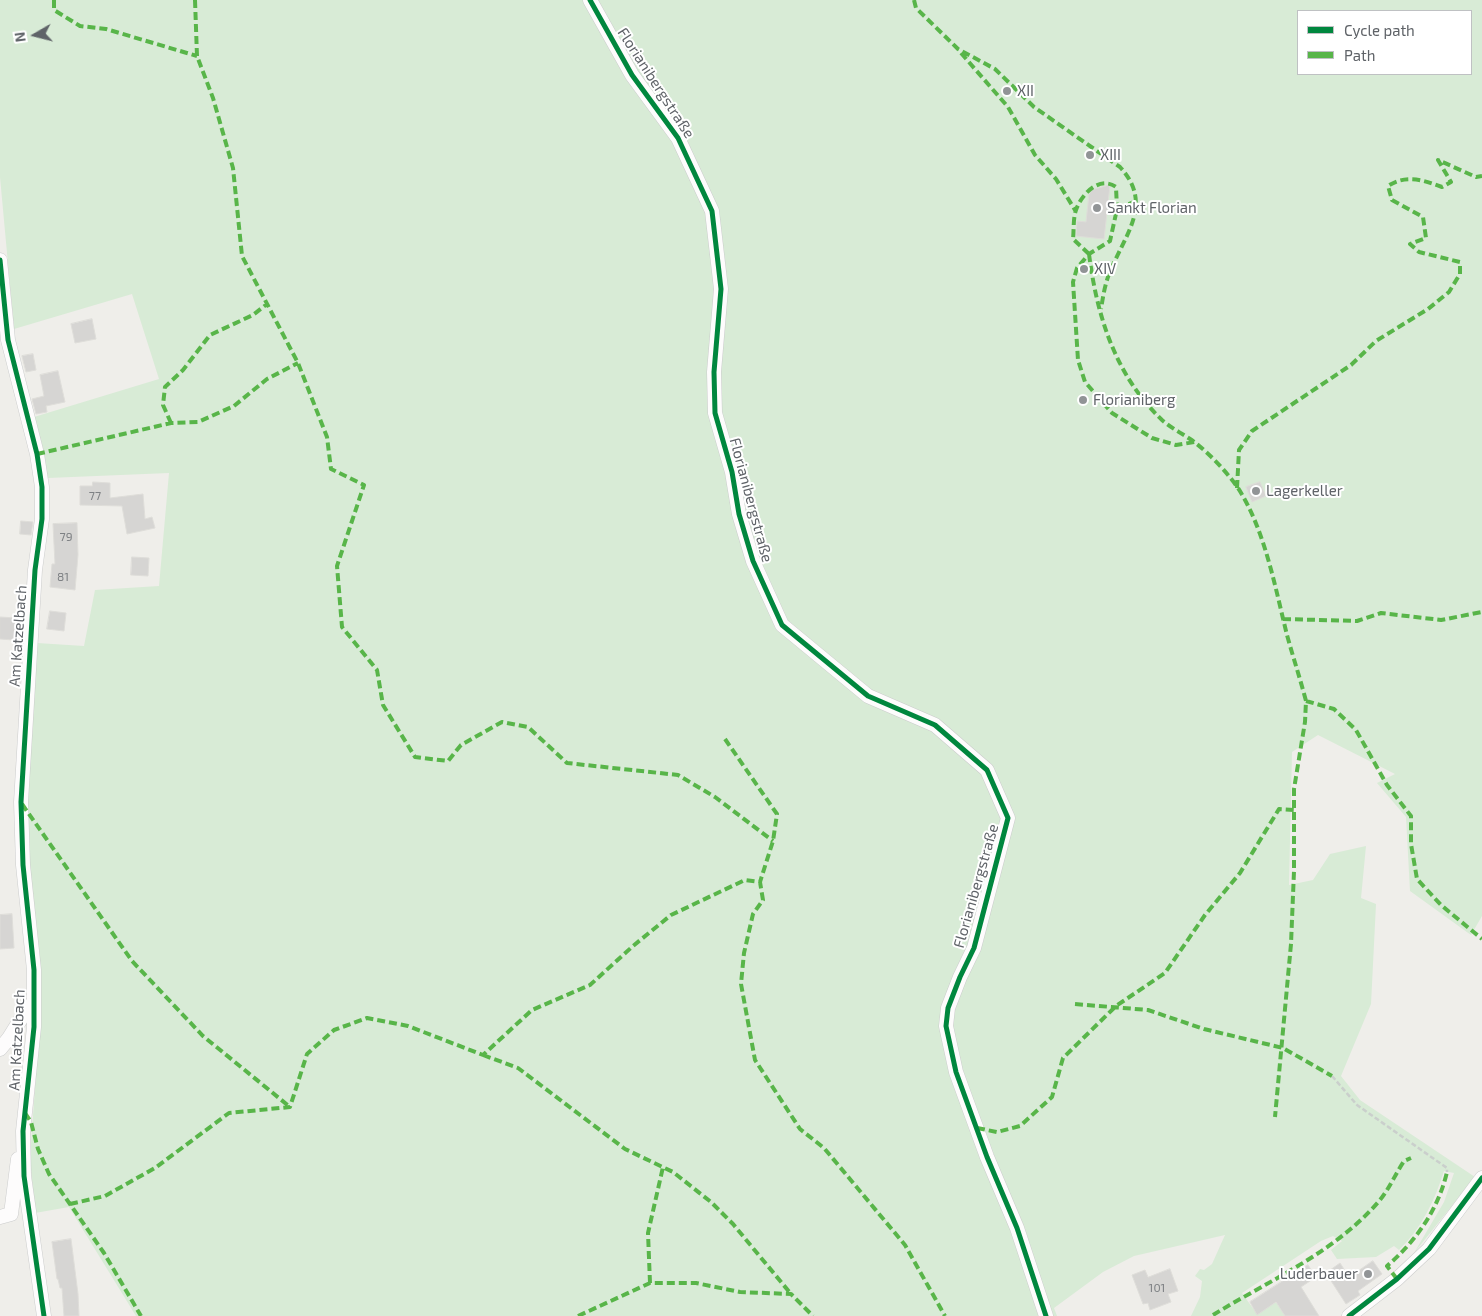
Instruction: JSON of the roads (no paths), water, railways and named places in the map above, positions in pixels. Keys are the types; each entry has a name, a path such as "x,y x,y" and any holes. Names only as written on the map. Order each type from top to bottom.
{"street":[{"name":"Florianibergstraße","path":"590,0 632,75 678,138 712,211 721,289 714,372 714,414 732,472 739,514 752,561 782,625 868,696 935,725 987,770 1008,818 974,948 948,1008 946,1026 956,1072 987,1157 1017,1228 1046,1316"},
{"name":"Am Katzelbach","path":"0,260 8,340 37,454 42,487 42,519 35,570 21,802 23,865 34,970 34,1027 23,1131 23,1152 25,1191 40,1274 44,1316"},
{"name":"Am Katzelbach","path":"0,1048 9,1038 29,1006 33,1004"},
{"name":"Am Katzelbach","path":"0,1217 10,1214 17,1160 23,1152"},
{"path":"1349,1316 1397,1279 1429,1249 1482,1178"}],"place":[{"name":"XII","path":"1007,91"},
{"name":"XIII","path":"1090,155"},
{"name":"Sankt Florian","path":"1097,208"},
{"name":"XIV","path":"1084,269"},
{"name":"Florianiberg","path":"1083,400"},
{"name":"Lagerkeller","path":"1256,491"},
{"name":"Luderbauer","path":"1368,1274"}]}
